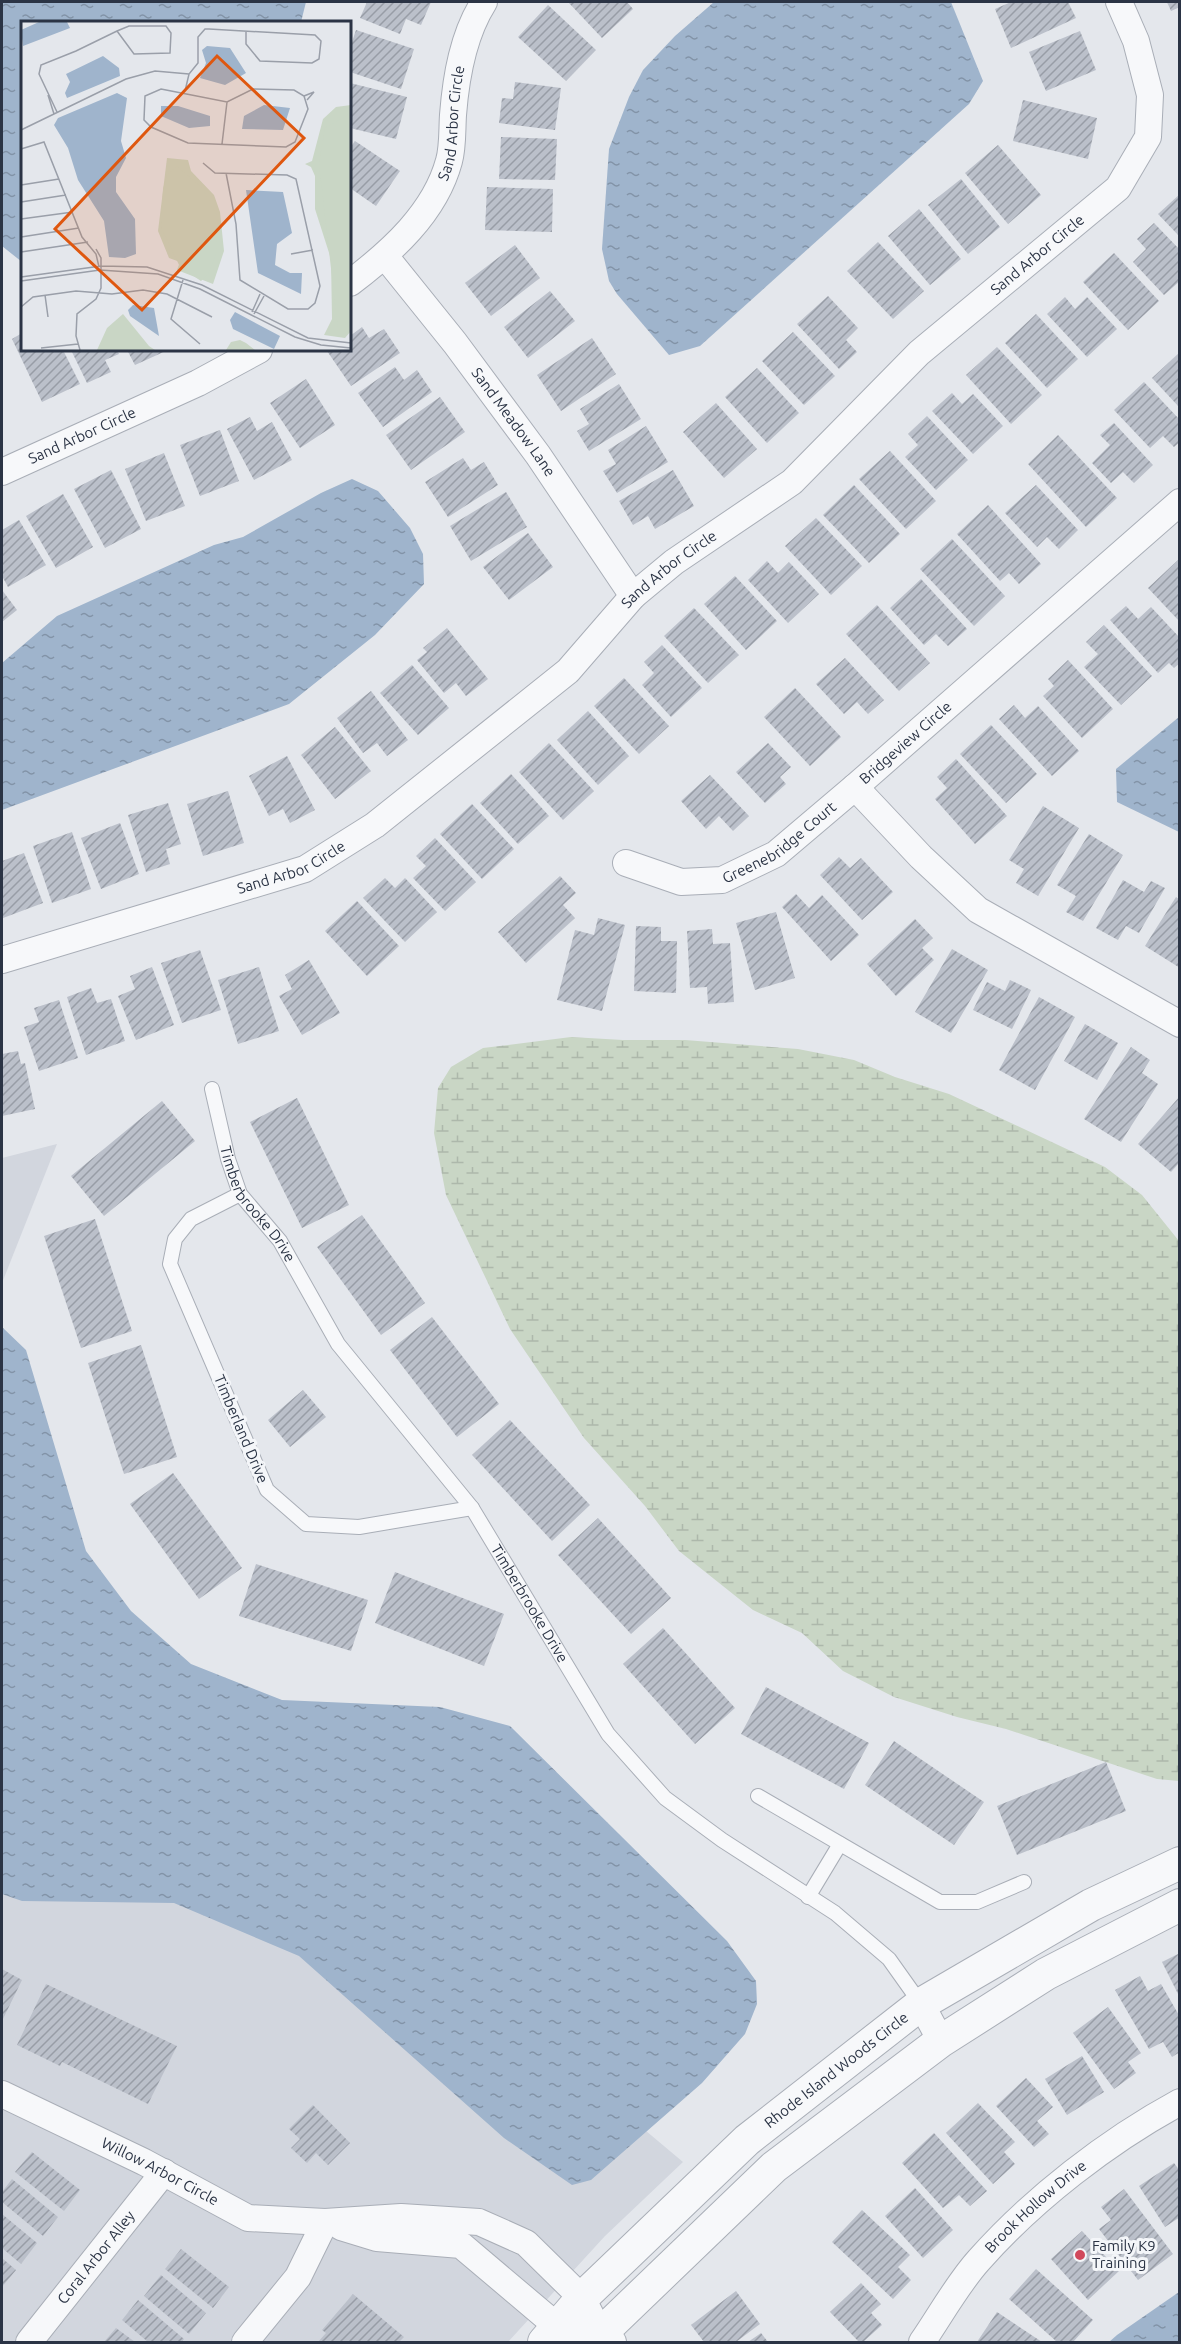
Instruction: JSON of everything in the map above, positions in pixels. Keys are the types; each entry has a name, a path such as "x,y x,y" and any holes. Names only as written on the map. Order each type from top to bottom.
{"street":[{"name":"Sand Arbor Circle","path":"351,282 385,256 430,205 449,161 456,79 473,19 484,2"},
{"name":"Sand Arbor Circle","path":"2,960 305,869 375,825 568,671 633,596 674,562 792,482 918,353 1118,188 1148,137 1150,95 1136,40 1119,2"},
{"name":"Sand Meadow Lane","path":"385,256 455,343 538,455 633,596"},
{"name":"Sand Arbor Circle","path":"3,466 198,383 257,351"},
{"name":"Bridgeview Circle","path":"1179,502 855,787 921,857 978,910 1179,1024"},
{"name":"Greenebridge Court","path":"626,862 681,882 722,880 776,854 855,787"},
{"name":"Rhode Island Woods Circle","path":"551,2335 582,2298 747,2140 921,2004 1091,1905 1179,1863"},
{"path":"551,2335 602,2339 774,2167 942,2041 1046,1974 1179,1905"},
{"name":"Timberbrooke Drive","path":"921,2004 942,2041"},
{"name":"Willow Arbor Circle","path":"4,2099 164,2172 248,2218 325,2222 401,2217 479,2222 526,2243 582,2298 602,2339"},
{"name":"Brook Hollow Drive","path":"922,2343 978,2260 1046,2194 1138,2124 1179,2102"},
{"name":"Coral Arbor Alley","path":"29,2343 164,2172"},
{"path":"245,2343 298,2277 325,2222"},
{"name":"Willow Arbor Circle","path":"325,2222 377,2238 460,2245 551,2335"}],"lane":[{"name":"Timberbrooke Drive","path":"212,1089 228,1159 240,1194 280,1241 338,1344 472,1508 608,1734 665,1798 722,1840 834,1913 889,1959 921,2004"},
{"name":"Timberland Drive","path":"240,1194 191,1219 175,1239 170,1264 267,1490 306,1524 359,1527 472,1508"},
{"path":"758,1796 940,1902 977,1902 1024,1882"},
{"path":"808,1897 840,1844"}],"shaded area":[{"path":"57,1144 2,1283 2,1158"},
{"path":"2,1590 683,2162 605,2236 508,2342 2,2342"}],"green space":[{"path":"571,1037 685,1040 798,1049 854,1060 895,1077 949,1094 1105,1167 1142,1195 1179,1241 1179,1781 1157,1779 1006,1729 957,1717 894,1697 843,1671 802,1633 753,1610 679,1551 645,1506 584,1438 510,1329 446,1195 434,1133 438,1088 451,1067 483,1048"}],"water":[{"path":"2,2 306,2 301,21 21,21 21,261 2,246"},
{"path":"714,2 951,2 983,81 969,104 700,346 669,355 617,294 609,281 602,249 609,149 629,97 643,70 675,36"},
{"path":"352,479 378,491 410,528 423,554 424,584 375,635 289,704 2,810 2,663 57,616 214,545 243,537 321,493"},
{"path":"1179,717 1179,832 1117,802 1116,769"},
{"path":"2,1327 26,1350 86,1551 131,1611 191,1664 282,1700 440,1707 510,1726 727,1941 756,1981 757,2004 745,2034 702,2083 591,2180 572,2185 504,2138 299,1956 174,1903 22,1901 2,1894"},
{"path":"1179,2292 1179,2342 1109,2342 1117,2335"}],"building":[{"path":"367,2 431,2 421,25 406,19 400,34 360,18"},
{"path":"568,2 627,2 633,9 602,38"},
{"path":"1011,2 1068,2 1076,18 1011,48 995,9"},
{"path":"1167,2 1180,2 1180,7 1171,11"},
{"path":"548,5 596,50 566,81 518,37"},
{"path":"356,30 414,49 401,89 351,72 351,45"},
{"path":"1080,31 1096,70 1046,91 1029,52"},
{"path":"515,82 561,88 555,130 499,123 502,98 513,99"},
{"path":"351,83 407,97 396,139 351,128"},
{"path":"1023,100 1097,118 1088,159 1013,141"},
{"path":"501,137 557,139 555,180 499,179"},
{"path":"355,141 400,171 376,206 351,189 351,147"},
{"path":"998,145 1041,195 1008,224 965,173"},
{"path":"961,179 1000,227 968,254 928,205"},
{"path":"487,187 553,189 552,232 485,230"},
{"path":"1180,194 1180,237 1158,214"},
{"path":"919,209 961,259 930,285 888,236"},
{"path":"1154,223 1180,250 1180,281 1164,295 1133,262 1146,249 1137,239"},
{"path":"878,242 924,291 893,319 847,271"},
{"path":"515,245 540,278 491,316 465,283"},
{"path":"1114,253 1159,301 1128,330 1083,282"},
{"path":"550,291 575,321 528,358 504,327"},
{"path":"828,296 858,328 846,340 857,352 839,369 797,324"},
{"path":"1065,297 1075,309 1087,297 1117,329 1087,357 1047,314"},
{"path":"1036,314 1078,359 1047,388 1005,343"},
{"path":"362,327 369,338 384,329 400,353 351,386 327,351 351,351 351,335"},
{"path":"793,332 835,376 804,405 762,361"},
{"path":"21,334 21,351 64,351 80,384 42,402 12,339"},
{"path":"592,338 616,374 561,411 537,375"},
{"path":"997,347 1042,395 1011,424 966,375"},
{"path":"71,351 118,351 119,354 105,360 111,372 87,383"},
{"path":"128,351 166,351 135,365"},
{"path":"1180,352 1180,408 1152,378"},
{"path":"395,367 404,380 417,370 432,392 383,427 358,393"},
{"path":"757,368 799,413 767,443 725,397"},
{"path":"306,379 335,425 300,448 270,403"},
{"path":"1144,382 1180,420 1180,442 1174,447 1163,436 1150,448 1114,410"},
{"path":"619,384 641,419 589,451 577,431 589,424 580,409"},
{"path":"952,393 962,404 973,394 1003,426 973,454 932,411"},
{"path":"440,397 465,432 411,470 386,435"},
{"path":"716,403 757,449 724,478 683,432"},
{"path":"927,416 968,460 936,490 905,457 918,445 908,434"},
{"path":"250,417 257,431 272,422 292,460 254,480 227,429"},
{"path":"1114,423 1153,465 1134,483 1123,472 1111,483 1092,463 1110,445 1100,435"},
{"path":"646,426 668,462 617,493 603,471 616,464 608,450"},
{"path":"220,430 239,481 200,496 180,445"},
{"path":"1058,435 1117,498 1086,527 1028,464"},
{"path":"890,451 936,501 906,529 859,479"},
{"path":"164,453 185,506 146,521 125,469"},
{"path":"463,458 471,470 484,462 498,485 448,517 425,482"},
{"path":"111,470 141,529 105,548 74,489"},
{"path":"673,470 694,506 655,529 648,516 633,525 619,501"},
{"path":"854,485 900,534 869,563 823,515"},
{"path":"1036,485 1078,530 1059,549 1047,537 1037,547 1005,513"},
{"path":"506,492 527,527 471,561 450,526"},
{"path":"63,494 93,547 56,568 26,516"},
{"path":"988,505 1041,564 1019,584 1009,573 1000,581 957,534"},
{"path":"816,518 862,566 831,595 785,546"},
{"path":"19,520 46,565 8,587 2,576 2,530"},
{"path":"528,533 553,567 509,600 483,567"},
{"path":"952,539 1005,596 974,626 920,569"},
{"path":"1178,560 1180,561 1180,622 1148,588"},
{"path":"767,561 778,573 789,562 819,594 788,623 748,580"},
{"path":"735,576 777,621 746,650 704,604"},
{"path":"921,579 967,629 948,646 936,634 924,645 890,608"},
{"path":"2,590 17,610 2,622"},
{"path":"877,605 930,663 899,691 846,634"},
{"path":"1126,606 1138,619 1151,607 1180,638 1180,663 1174,668 1169,663 1158,673 1110,620"},
{"path":"694,608 739,655 708,683 664,636"},
{"path":"1104,625 1152,676 1121,705 1084,667 1098,654 1086,642"},
{"path":"447,628 488,679 466,696 456,683 444,693 417,660 427,652 423,648"},
{"path":"662,645 702,688 671,717 642,685 654,673 644,662"},
{"path":"845,658 884,700 868,714 857,702 844,714 816,684"},
{"path":"1068,660 1113,709 1082,738 1043,696 1054,686 1048,679"},
{"path":"412,665 449,708 418,735 380,693"},
{"path":"624,678 669,726 639,754 594,706"},
{"path":"795,688 841,737 810,766 764,717"},
{"path":"371,691 408,740 387,756 377,743 363,753 337,718"},
{"path":"1014,705 1025,718 1038,706 1079,751 1052,776 999,719"},
{"path":"588,711 629,756 598,785 557,740"},
{"path":"991,725 1037,774 1006,803 960,754"},
{"path":"335,727 371,771 335,799 301,755"},
{"path":"549,743 594,791 563,820 519,772"},
{"path":"768,743 791,767 780,777 786,784 765,803 736,772"},
{"path":"287,756 315,810 290,823 283,809 269,816 249,776"},
{"path":"956,759 1007,816 975,844 935,799 947,788 937,777"},
{"path":"511,774 549,816 518,844 480,803"},
{"path":"710,775 749,816 733,831 719,816 706,829 681,801"},
{"path":"228,791 244,843 203,856 187,804"},
{"path":"168,803 181,844 166,849 170,864 146,872 128,815"},
{"path":"472,804 514,849 482,879 440,834"},
{"path":"1043,806 1079,828 1038,896 1016,883 1024,869 1009,860"},
{"path":"120,823 139,874 101,889 81,838"},
{"path":"72,832 91,889 52,903 33,846"},
{"path":"1089,834 1123,855 1083,921 1066,912 1076,896 1057,885"},
{"path":"435,838 476,882 445,911 413,878 426,866 416,856"},
{"path":"24,853 43,903 3,918 2,861"},
{"path":"839,857 850,868 861,858 893,892 862,920 820,875"},
{"path":"560,876 576,893 563,905 575,918 526,963 498,932"},
{"path":"385,878 395,888 405,878 437,912 405,942 363,898"},
{"path":"1123,880 1144,892 1151,881 1165,888 1139,933 1126,926 1118,940 1096,928"},
{"path":"796,894 809,908 822,895 859,935 831,961 782,907"},
{"path":"1176,897 1180,900 1180,968 1145,946"},
{"path":"357,901 399,946 367,976 325,931"},
{"path":"776,912 795,978 755,990 736,923"},
{"path":"598,918 625,925 602,1011 557,1000 575,930 594,935"},
{"path":"915,919 933,938 922,948 934,960 896,996 867,964"},
{"path":"636,926 661,927 661,941 677,941 676,993 634,991"},
{"path":"712,929 713,944 730,943 734,1002 708,1004 707,987 690,988 687,931"},
{"path":"952,949 988,970 951,1033 915,1012"},
{"path":"200,950 221,1010 182,1023 161,963"},
{"path":"309,960 340,1013 302,1035 279,996 292,989 285,975"},
{"path":"152,967 174,1025 136,1040 118,996 135,989 130,976"},
{"path":"259,967 279,1031 238,1044 218,980"},
{"path":"1010,980 1031,990 1012,1029 973,1010 987,982 1005,991"},
{"path":"91,988 97,1003 111,999 125,1041 86,1055 67,997"},
{"path":"1039,997 1075,1017 1035,1090 999,1070"},
{"path":"59,1000 78,1058 39,1071 24,1027 39,1022 34,1008"},
{"path":"1085,1024 1118,1043 1097,1080 1064,1061"},
{"path":"1131,1047 1150,1060 1142,1073 1158,1084 1121,1142 1084,1119"},
{"path":"18,1051 21,1064 25,1063 35,1109 2,1116 2,1054"},
{"path":"1180,1096 1180,1162 1171,1172 1138,1144"},
{"path":"297,1098 349,1205 302,1228 250,1122"},
{"path":"162,1101 195,1141 104,1216 71,1176"},
{"path":"362,1215 425,1303 381,1335 317,1247"},
{"path":"95,1219 132,1331 81,1348 44,1236"},
{"path":"432,1317 499,1404 457,1437 390,1350"},
{"path":"141,1345 177,1457 124,1474 88,1363"},
{"path":"303,1390 326,1417 290,1447 268,1420"},
{"path":"510,1420 590,1505 552,1541 472,1455"},
{"path":"173,1473 242,1568 199,1599 130,1504"},
{"path":"598,1518 671,1598 631,1634 558,1555"},
{"path":"256,1564 368,1600 351,1651 239,1616"},
{"path":"395,1572 504,1614 484,1666 375,1623"},
{"path":"663,1628 735,1708 695,1744 623,1664"},
{"path":"766,1687 869,1743 844,1789 741,1734"},
{"path":"894,1741 984,1802 954,1845 865,1785"},
{"path":"1106,1762 1126,1811 1017,1855 997,1806"},
{"path":"1180,1953 1180,1998 1162,1962"},
{"path":"2,1969 22,1980 2,2021"},
{"path":"1140,1976 1148,1991 1161,1984 1180,2017 1180,2052 1172,2057 1163,2042 1149,2049 1115,1990"},
{"path":"46,1984 177,2046 148,2104 62,2062 60,2066 17,2045"},
{"path":"1108,2007 1141,2053 1128,2062 1136,2073 1114,2089 1073,2033"},
{"path":"1082,2056 1104,2092 1067,2115 1045,2079"},
{"path":"1026,2078 1053,2107 1037,2121 1049,2134 1034,2147 996,2106"},
{"path":"978,2103 1015,2142 1004,2152 1015,2164 993,2184 946,2133"},
{"path":"313,2105 350,2143 328,2165 316,2153 307,2163 291,2148 300,2139 289,2129"},
{"path":"934,2133 987,2191 970,2206 959,2195 943,2208 902,2163"},
{"path":"32,2152 80,2190 64,2211 15,2172"},
{"path":"1174,2163 1180,2171 1180,2217 1165,2227 1139,2186"},
{"path":"12,2179 58,2217 43,2236 2,2202 2,2192"},
{"path":"915,2188 953,2230 923,2258 885,2216"},
{"path":"1124,2189 1173,2254 1138,2280 1099,2229 1111,2220 1101,2207"},
{"path":"862,2210 910,2255 898,2267 911,2280 893,2299 832,2242"},
{"path":"2,2214 37,2243 21,2264 2,2248"},
{"path":"1082,2231 1119,2271 1088,2300 1051,2259"},
{"path":"181,2249 229,2287 213,2308 165,2269"},
{"path":"2,2258 16,2270 2,2287"},
{"path":"1036,2269 1093,2320 1073,2342 1057,2342 1009,2299"},
{"path":"161,2275 206,2313 189,2334 144,2296"},
{"path":"861,2283 881,2304 871,2313 882,2325 863,2342 859,2342 830,2312"},
{"path":"736,2291 760,2324 736,2342 704,2342 691,2325"},
{"path":"353,2294 404,2337 399,2342 318,2342 326,2333 322,2330"},
{"path":"138,2300 184,2339 182,2342 148,2342 122,2320"},
{"path":"997,2312 1042,2342 977,2342"},
{"path":"116,2328 135,2342 104,2342"},
{"path":"761,2333 768,2342 748,2342"}],"place":[{"name":"Family K9 Training","path":"1080,2255"}]}
